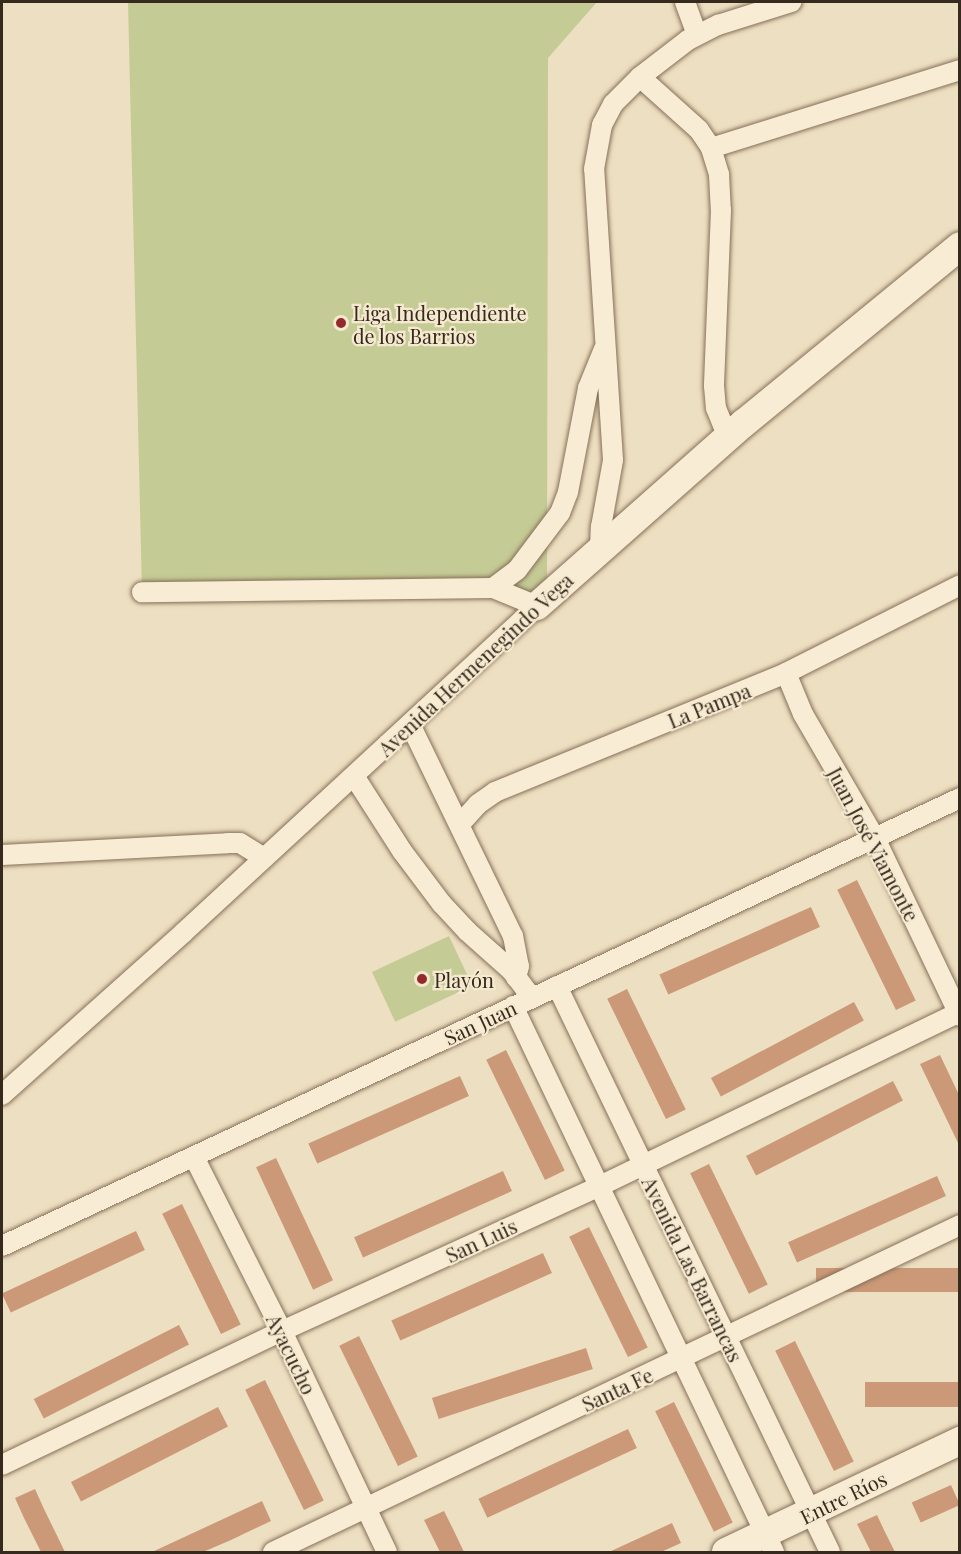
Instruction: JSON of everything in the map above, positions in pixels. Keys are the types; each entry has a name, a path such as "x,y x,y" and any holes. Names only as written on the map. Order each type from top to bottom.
{"street":[{"path":"686,2 697,35"},
{"path":"600,550 601,527 613,460 594,169 602,125 613,104 640,77 697,35 727,22 791,2"},
{"path":"711,148 960,70"},
{"path":"640,77 699,130 711,148 719,175 721,210 714,386 716,408 728,437"},
{"name":"Avenida Hermenegindo Vega","path":"2,1095 600,550 728,437 960,246"},
{"path":"493,588 517,570 560,513 568,492 588,388 606,343"},
{"name":"La Pampa","path":"460,824 478,804 495,792 786,673 960,585"},
{"path":"142,592 493,588 537,606"},
{"name":"Juan José Viamonte","path":"786,673 803,714 875,838 959,1014"},
{"path":"410,724 513,936 519,966 516,978"},
{"path":"354,776 402,851 442,904 516,978 532,998"},
{"name":"San Juan","path":"2,1246 960,798"},
{"path":"2,855 240,843 264,858"},
{"name":"Avenida Las Barrancas","path":"557,986 830,1552"},
{"path":"513,1006 770,1543"},
{"name":"San Luis","path":"2,1465 282,1331 600,1186 959,1014"},
{"name":"Ayacucho","path":"194,1157 282,1331 387,1552"},
{"name":"Santa Fe","path":"273,1552 960,1225"},
{"name":"Entre Ríos","path":"726,1552 770,1543 810,1512 960,1441"}],"green space":[{"name":"Liga Independiente de los Barrios","path":"128,2 597,2 548,58 547,597 514,594 142,592"},
{"name":"Playón","path":"449,936 472,986 395,1022 372,972"}],"building":[{"path":"857,880 916,1000 896,1010 837,890"},
{"path":"811,907 820,927 668,995 659,975"},
{"path":"627,989 686,1109 666,1119 607,999"},
{"path":"854,1002 864,1021 721,1097 711,1078"},
{"path":"506,1050 565,1170 545,1180 486,1060"},
{"path":"940,1055 960,1097 960,1147 920,1064"},
{"path":"460,1076 469,1096 317,1164 308,1144"},
{"path":"893,1081 903,1101 756,1176 746,1156"},
{"path":"276,1158 333,1280 313,1290 256,1167"},
{"path":"709,1164 768,1284 749,1294 690,1173"},
{"path":"503,1171 512,1191 363,1257 354,1237"},
{"path":"937,1176 946,1196 797,1262 788,1242"},
{"path":"182,1204 241,1324 221,1334 162,1214"},
{"path":"589,1227 648,1347 628,1357 569,1237"},
{"path":"136,1231 145,1250 11,1313 2,1293"},
{"path":"543,1253 552,1273 400,1341 391,1321"},
{"path":"816,1268 960,1268 960,1292 816,1292"},
{"path":"179,1325 189,1345 44,1419 34,1399"},
{"path":"359,1336 418,1456 398,1466 339,1346"},
{"path":"795,1341 854,1461 834,1471 775,1351"},
{"path":"586,1348 593,1369 439,1419 432,1398"},
{"path":"265,1380 324,1500 304,1510 245,1390"},
{"path":"865,1382 960,1382 960,1407 865,1407"},
{"path":"674,1402 733,1522 714,1532 655,1411"},
{"path":"218,1407 228,1427 81,1502 71,1482"},
{"path":"628,1429 637,1448 487,1518 478,1499"},
{"path":"951,1485 960,1505 921,1523 912,1502"},
{"path":"35,1489 65,1552 41,1552 24,1518 15,1498"},
{"path":"262,1501 271,1521 231,1540 203,1552 152,1552"},
{"path":"444,1511 464,1552 440,1552 424,1520"},
{"path":"877,1515 895,1552 871,1552 857,1524"},
{"path":"672,1523 681,1543 661,1552 609,1552"}],"place":[{"name":"Liga Independiente de los Barrios","path":"341,323"},
{"name":"Playón","path":"422,979"}]}
